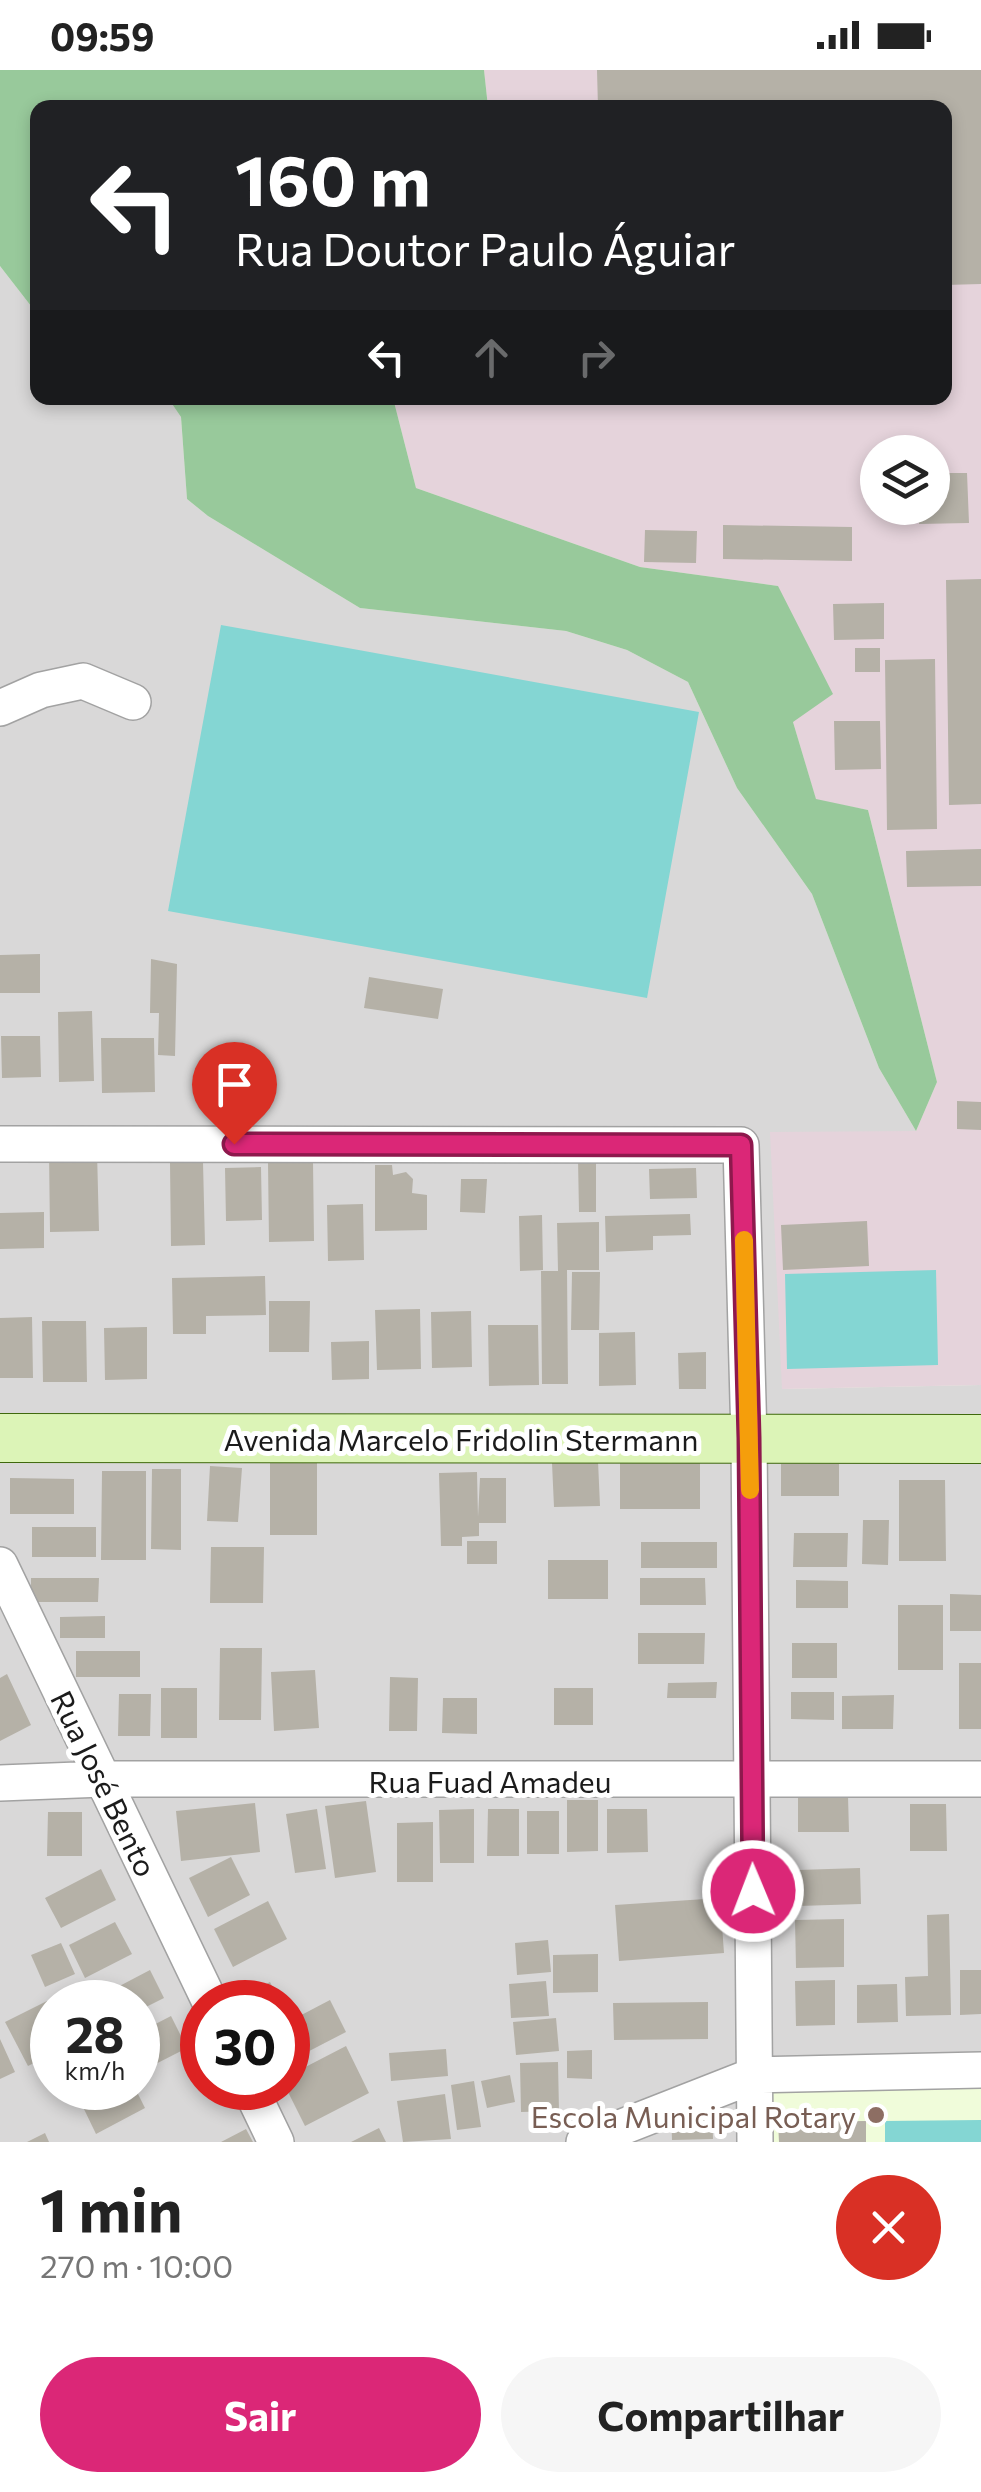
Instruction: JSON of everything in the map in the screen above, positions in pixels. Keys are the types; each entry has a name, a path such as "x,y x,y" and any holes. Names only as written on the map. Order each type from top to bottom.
{"street":[{"path":"0,708 41,690 83,681 133,702"},
{"path":"0,1144 741,1145 749,1438 755,2142"},
{"name":"Avenida Marcelo Fridolin Stermann","path":"0,1438 981,1439"},
{"name":"Rua José Bento","path":"0,1564 199,1980"},
{"name":"Rua Fuad Amadeu","path":"0,1783 103,1779 981,1779"},
{"path":"584,2142 755,2075 981,2070"},
{"path":"261,2110 276,2142"}],"shaded area":[{"path":"484,70 981,70 981,1385 782,1389 770,1132 916,1131 937,1082 868,810 816,800 793,722 778,586 640,567 416,488 395,405 952,405 952,100 487,100"},
{"path":"0,266 30,305 30,405 173,405 181,417 187,499 208,516 360,608 566,631 627,650 688,682 737,788 812,894 879,1068 916,1131 783,1389 981,1385 981,2083 772,2142 0,2142"},
{"path":"221,625 699,712 647,998 168,911"},
{"path":"936,1270 938,1365 787,1369 785,1274"},
{"name":"Escola Municipal Rotary","path":"981,2083 981,2142 772,2142 772,2087"},
{"path":"981,2120 981,2142 885,2142 885,2121"}],"green space":[{"path":"0,70 484,70 487,100 30,100 30,305 0,266"},
{"path":"173,405 395,405 416,488 640,567 778,586 833,694 793,722 816,799 868,810 937,1082 916,1131 879,1068 812,894 737,788 688,682 627,650 566,631 360,608 208,516 187,499 181,417"}],"building":[{"path":"597,70 981,70 981,284 952,285 952,100 598,100"},
{"path":"950,473 967,473 969,523 950,523"},
{"path":"723,525 852,527 852,561 723,559"},
{"path":"645,530 697,531 696,563 644,562"},
{"path":"981,579 981,804 949,805 946,580"},
{"path":"884,603 884,639 834,640 833,604"},
{"path":"855,648 880,648 880,672 855,672"},
{"path":"935,659 937,829 887,830 885,660"},
{"path":"834,721 880,721 881,769 835,770"},
{"path":"981,849 981,886 907,887 906,851"},
{"path":"40,954 40,993 0,993 0,955"},
{"path":"151,959 177,964 175,1056 158,1055 159,1013 150,1013"},
{"path":"369,977 443,989 438,1019 364,1008"},
{"path":"92,1011 94,1081 59,1082 58,1012"},
{"path":"1,1036 40,1036 41,1077 2,1078"},
{"path":"101,1038 154,1038 155,1092 102,1093"},
{"path":"256,1056 257,1082 215,1084 214,1057"},
{"path":"957,1101 981,1102 981,1130 957,1129"},
{"path":"97,1151 99,1231 50,1232 49,1152"},
{"path":"578,1159 596,1159 596,1212 579,1212"},
{"path":"313,1161 314,1241 269,1242 268,1162"},
{"path":"203,1162 205,1245 171,1246 170,1163"},
{"path":"375,1165 392,1165 393,1175 406,1172 413,1179 412,1193 427,1195 427,1230 375,1231"},
{"path":"261,1167 262,1220 226,1221 225,1168"},
{"path":"696,1168 697,1198 650,1199 649,1169"},
{"path":"461,1179 487,1179 485,1213 460,1212"},
{"path":"363,1204 364,1260 328,1261 327,1205"},
{"path":"44,1212 44,1248 0,1249 0,1213"},
{"path":"690,1214 691,1235 653,1236 653,1250 606,1252 605,1216"},
{"path":"542,1215 543,1270 520,1271 519,1216"},
{"path":"867,1221 869,1266 783,1270 781,1225"},
{"path":"599,1222 599,1270 567,1270 568,1384 542,1384 541,1271 558,1271 557,1223"},
{"path":"572,1272 600,1272 599,1330 571,1330"},
{"path":"265,1276 266,1315 206,1316 206,1334 173,1334 172,1278"},
{"path":"269,1301 310,1301 309,1352 269,1352"},
{"path":"420,1309 421,1369 377,1370 375,1310"},
{"path":"471,1311 472,1367 432,1368 431,1312"},
{"path":"32,1317 33,1378 0,1378 0,1318"},
{"path":"42,1321 86,1321 87,1382 43,1382"},
{"path":"488,1325 538,1325 539,1385 489,1386"},
{"path":"147,1327 147,1379 105,1380 104,1328"},
{"path":"635,1332 636,1385 599,1386 599,1333"},
{"path":"369,1341 369,1379 332,1380 331,1342"},
{"path":"706,1352 706,1389 679,1389 678,1353"},
{"path":"598,1461 600,1506 554,1507 552,1463"},
{"path":"270,1463 317,1463 317,1535 270,1535"},
{"path":"620,1463 700,1463 700,1509 620,1509"},
{"path":"781,1464 839,1464 839,1496 781,1496"},
{"path":"210,1466 242,1468 238,1522 207,1521"},
{"path":"152,1469 181,1469 181,1550 151,1549"},
{"path":"102,1471 146,1471 146,1560 101,1560"},
{"path":"477,1472 478,1517 480,1478 506,1478 506,1523 479,1523 479,1536 462,1537 462,1546 441,1546 439,1473"},
{"path":"10,1478 74,1479 74,1514 10,1514"},
{"path":"899,1480 945,1480 946,1561 899,1561"},
{"path":"863,1520 889,1520 888,1565 862,1564"},
{"path":"32,1527 96,1527 96,1557 32,1557"},
{"path":"794,1533 848,1533 847,1567 793,1567"},
{"path":"467,1541 497,1541 497,1564 467,1564"},
{"path":"641,1542 717,1542 717,1568 641,1568"},
{"path":"211,1547 264,1547 263,1603 210,1603"},
{"path":"548,1560 608,1560 608,1599 548,1599"},
{"path":"31,1578 99,1578 98,1602 31,1602"},
{"path":"640,1578 705,1578 706,1605 640,1605"},
{"path":"796,1580 848,1581 848,1608 796,1608"},
{"path":"950,1594 981,1595 981,1631 950,1631"},
{"path":"898,1605 943,1605 943,1670 898,1670"},
{"path":"105,1616 105,1638 60,1638 60,1617"},
{"path":"638,1633 705,1633 704,1664 638,1664"},
{"path":"792,1643 837,1643 837,1678 792,1678"},
{"path":"220,1648 262,1648 261,1720 219,1720"},
{"path":"76,1651 140,1651 140,1677 76,1677"},
{"path":"959,1663 981,1663 981,1729 959,1729"},
{"path":"315,1670 319,1728 274,1731 271,1672"},
{"path":"7,1674 31,1725 0,1741 0,1678"},
{"path":"390,1677 418,1678 417,1731 389,1731"},
{"path":"717,1682 716,1698 667,1698 668,1683"},
{"path":"161,1688 197,1688 197,1738 161,1738"},
{"path":"554,1688 593,1688 593,1725 554,1725"},
{"path":"791,1692 834,1692 834,1720 791,1719"},
{"path":"119,1694 151,1694 150,1736 118,1736"},
{"path":"894,1695 893,1729 842,1729 842,1696"},
{"path":"443,1698 477,1698 477,1734 442,1733"},
{"path":"848,1796 849,1832 798,1832 798,1797"},
{"path":"567,1800 598,1800 598,1851 567,1852"},
{"path":"366,1801 376,1872 335,1878 325,1806"},
{"path":"255,1803 260,1852 181,1861 176,1811"},
{"path":"910,1804 946,1804 947,1851 910,1851"},
{"path":"317,1809 326,1869 295,1873 286,1814"},
{"path":"474,1809 474,1863 440,1863 439,1810"},
{"path":"488,1809 519,1809 519,1856 487,1856"},
{"path":"607,1809 647,1809 648,1852 607,1853"},
{"path":"527,1811 559,1811 559,1854 527,1854"},
{"path":"48,1812 82,1812 82,1856 47,1856"},
{"path":"433,1822 433,1882 397,1882 397,1823"},
{"path":"231,1857 250,1895 208,1917 189,1878"},
{"path":"860,1868 861,1904 799,1906 798,1870"},
{"path":"101,1869 116,1900 61,1928 45,1898"},
{"path":"720,1898 724,1953 619,1961 615,1905"},
{"path":"268,1901 287,1939 233,1967 214,1929"},
{"path":"949,1914 951,2015 906,2016 905,1977 928,1976 927,1915"},
{"path":"844,1919 844,1967 796,1968 795,1920"},
{"path":"115,1922 132,1954 85,1978 69,1945"},
{"path":"548,1940 551,1972 517,1975 515,1943"},
{"path":"61,1943 75,1974 61,1980 42,1980 31,1955"},
{"path":"598,1954 598,1992 553,1993 553,1955"},
{"path":"150,1970 155,1980 131,1980"},
{"path":"960,1970 981,1970 981,2014 960,2015"},
{"path":"835,1980 835,2025 796,2026 795,1981"},
{"path":"546,1981 549,2016 511,2018 509,1984"},
{"path":"897,1984 898,2022 857,2023 857,1985"},
{"path":"330,2000 346,2032 310,2051 310,2010"},
{"path":"708,2002 708,2039 614,2040 613,2003"},
{"path":"30,2010 30,2065 28,2066 5,2022"},
{"path":"171,2016 180,2034 180,2052 160,2062 160,2022"},
{"path":"556,2018 559,2051 516,2055 513,2022"},
{"path":"0,2039 15,2072 0,2079"},
{"path":"346,2046 369,2093 305,2126 297,2110 310,2110 310,2065"},
{"path":"446,2049 448,2076 391,2081 389,2053"},
{"path":"592,2050 592,2079 567,2078 567,2051"},
{"path":"558,2062 559,2111 521,2112 520,2063"},
{"path":"510,2075 515,2102 487,2108 481,2081"},
{"path":"474,2081 481,2127 457,2130 451,2085"},
{"path":"445,2094 451,2139 403,2142 397,2101"},
{"path":"712,2109 713,2139 672,2140 671,2110"},
{"path":"84,2110 141,2110 96,2134"},
{"path":"866,2121 866,2142 779,2142 778,2122"},
{"path":"379,2128 386,2142 351,2142"},
{"path":"246,2129 253,2142 221,2142"},
{"path":"45,2133 49,2142 27,2142"}],"slow traffic":[{"path":"744,1240 750,1490"}],"place":[{"name":"Escola Municipal Rotary","path":"876,2115"}],"route":[{"path":"234,1144 741,1145 749,1438 753,1891"}]}
